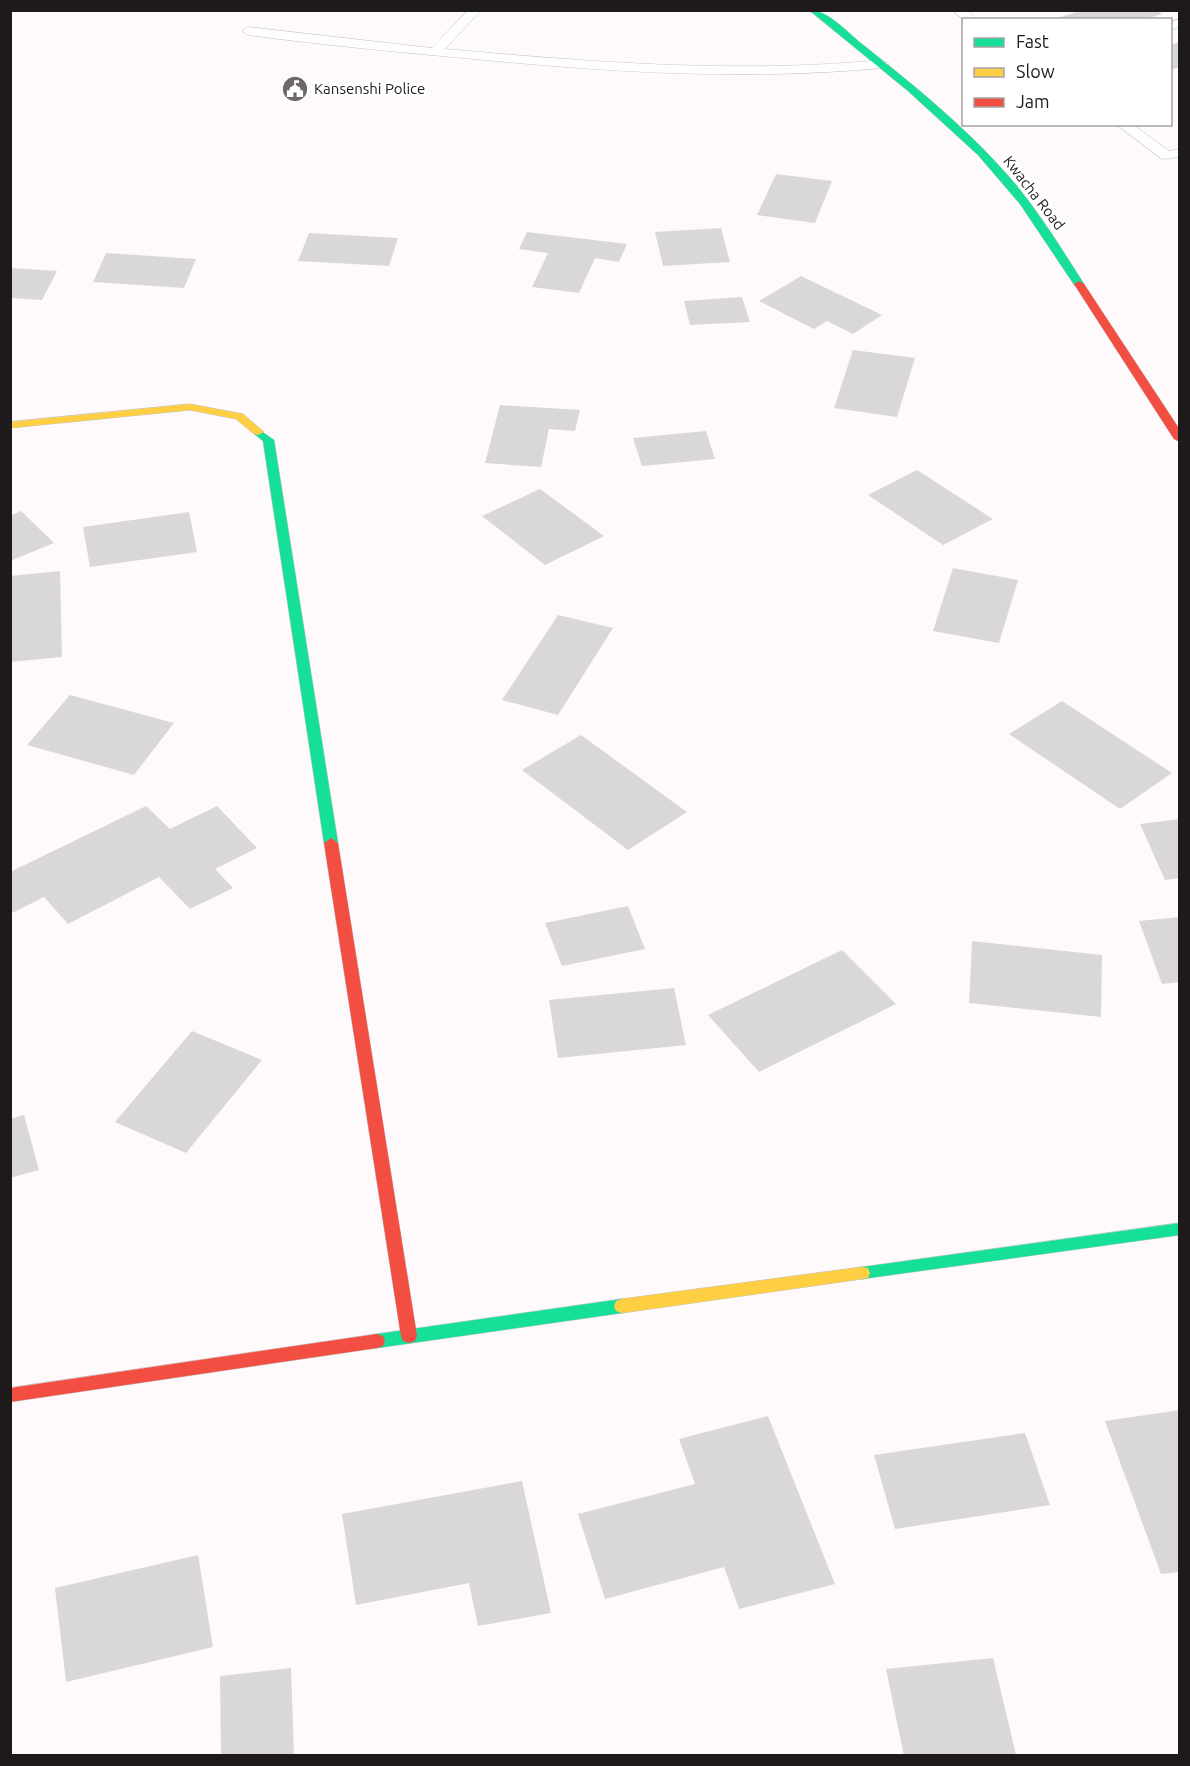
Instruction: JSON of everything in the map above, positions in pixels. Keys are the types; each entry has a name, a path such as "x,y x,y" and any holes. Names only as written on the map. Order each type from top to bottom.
{"street":[{"name":"Kwacha Road","path":"813,10 933,106 1003,176 1035,218 1179,439"},
{"path":"10,425 190,407 239,416 268,441 410,1336"},
{"path":"10,1395 410,1336 1179,1229"}],"lane":[{"path":"436,51 475,10"},
{"path":"248,31 323,42 668,72 767,74 882,64"},
{"path":"1125,126 1167,156 1179,153"}],"building":[{"path":"1083,10 1157,10 1162,14 1149,18 1057,18"},
{"path":"1180,42 1180,67 1172,69 1172,44"},
{"path":"776,174 832,181 815,223 757,215"},
{"path":"721,228 730,262 663,266 655,232"},
{"path":"527,232 627,244 619,262 595,258 579,293 532,287 548,253 519,249"},
{"path":"309,233 398,238 389,266 298,261"},
{"path":"106,253 196,259 184,288 93,282"},
{"path":"10,268 57,271 42,300 10,298"},
{"path":"801,276 882,315 853,334 827,321 814,329 759,301"},
{"path":"742,297 750,322 690,325 684,301"},
{"path":"853,350 915,358 897,417 834,408"},
{"path":"500,405 580,410 575,431 549,429 541,467 485,463"},
{"path":"706,431 715,459 642,466 633,438"},
{"path":"917,470 993,519 943,545 868,495"},
{"path":"540,489 604,536 545,565 482,516"},
{"path":"21,511 54,543 10,561 10,516"},
{"path":"189,512 197,552 90,567 83,527"},
{"path":"953,568 1018,580 999,643 933,631"},
{"path":"60,571 62,657 10,662 10,576"},
{"path":"558,615 613,628 558,715 502,700"},
{"path":"70,695 174,723 134,775 27,745"},
{"path":"1062,701 1172,773 1120,809 1009,734"},
{"path":"581,735 687,812 628,850 522,770"},
{"path":"146,806 170,829 217,806 257,848 215,869 233,888 190,909 159,877 68,924 44,897 10,914 10,872"},
{"path":"1180,819 1180,878 1165,880 1140,824"},
{"path":"628,906 645,949 562,966 545,923"},
{"path":"1180,917 1180,982 1162,984 1139,921"},
{"path":"972,941 1102,955 1101,1017 969,1003"},
{"path":"842,950 896,1004 759,1072 708,1015"},
{"path":"674,988 686,1045 558,1058 549,1000"},
{"path":"192,1031 262,1060 186,1153 115,1122"},
{"path":"24,1115 39,1170 10,1178 10,1119"},
{"path":"1180,1410 1180,1572 1161,1574 1105,1421"},
{"path":"768,1416 835,1584 739,1609 724,1567 605,1599 578,1514 695,1484 679,1439"},
{"path":"1025,1433 1050,1505 895,1529 874,1455"},
{"path":"522,1481 551,1613 478,1626 469,1583 356,1605 342,1514"},
{"path":"198,1555 213,1647 66,1682 55,1588"},
{"path":"993,1658 1016,1755 904,1756 886,1669"},
{"path":"291,1668 294,1756 221,1756 220,1676"}],"traffic: fast":[{"path":"813,10 911,89 981,153 1024,202 1079,284"},
{"path":"258,432 268,440 331,843"},
{"path":"862,1273 1180,1229"},
{"path":"377,1341 622,1306"}],"traffic: slow":[{"path":"10,425 190,407 239,416 258,432"},
{"path":"622,1306 862,1273"}],"traffic: jam":[{"path":"1079,284 1180,439"},
{"path":"331,843 409,1336"},
{"path":"10,1395 377,1341"}],"place":[{"name":"Kansenshi Police","path":"295,89"}]}
